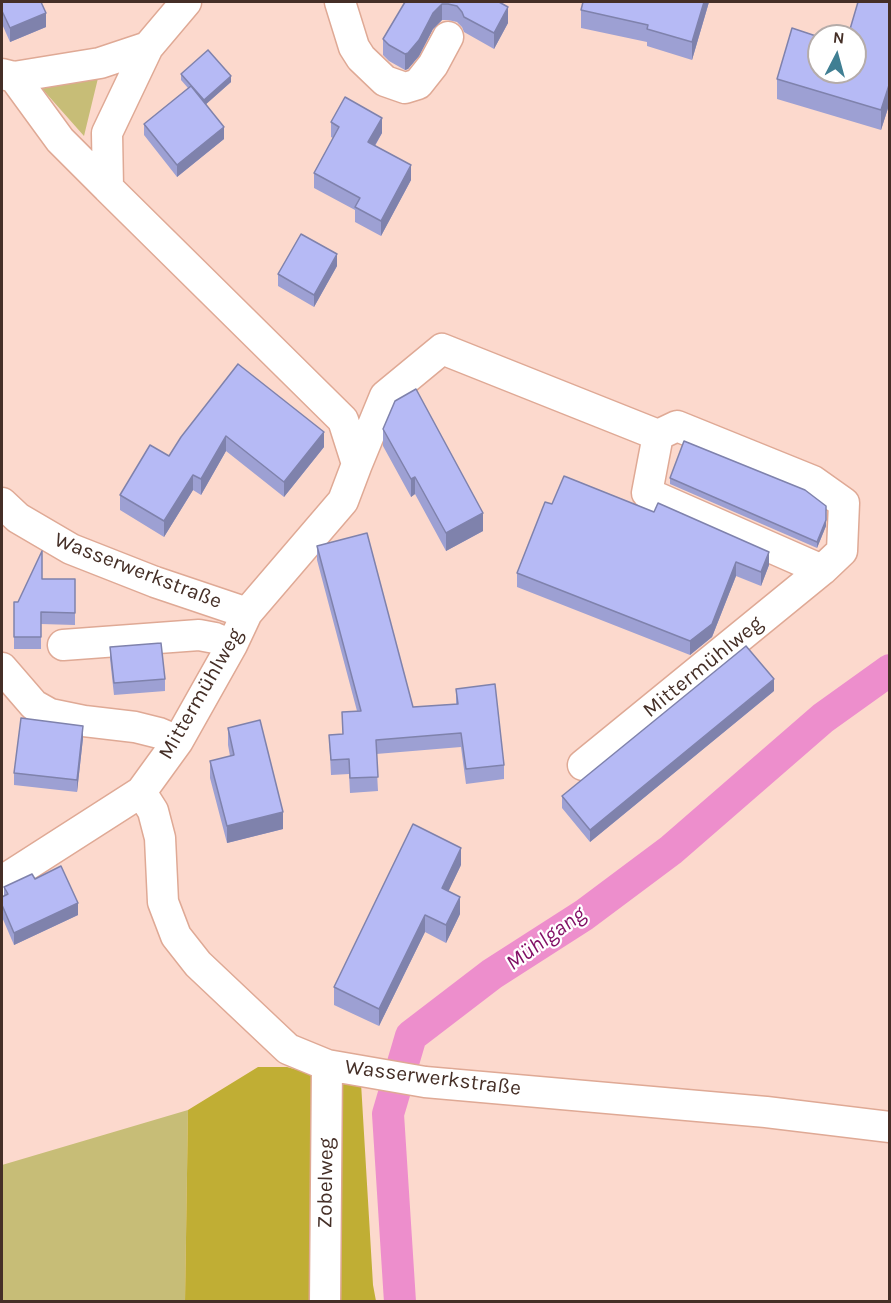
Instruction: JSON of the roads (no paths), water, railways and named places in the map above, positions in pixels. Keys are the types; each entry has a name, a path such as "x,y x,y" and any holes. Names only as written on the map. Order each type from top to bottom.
{"street":[{"path":"108,188 106,133 148,47 186,2"},
{"path":"340,2 354,47 361,58 386,81 405,88 418,84 434,65 448,37"},
{"path":"8,76 100,63 148,47"},
{"path":"8,76 60,140 343,420 357,464"},
{"name":"Mittermühlweg","path":"2,881 141,792 178,741 232,645 247,613 343,501 385,396 442,349 658,435 677,426 813,481 844,503 842,550 822,570 583,765"},
{"path":"658,435 647,493 822,570"},
{"name":"Wasserwerkstraße","path":"2,503 18,518 71,549 155,582 247,613"},
{"path":"63,645 200,635 232,645"},
{"path":"2,668 34,705 50,714 135,727 178,741"},
{"name":"Wasserwerkstraße","path":"141,792 153,811 160,838 163,902 176,936 198,964 288,1049 327,1065 425,1082 766,1112 890,1127"},
{"name":"Zobelweg","path":"325,1302 327,1065"}],"waterway":[{"name":"Mühlgang","path":"400,1302 388,1114 411,1036 492,974 584,915 671,850 823,718 890,670"}]}
